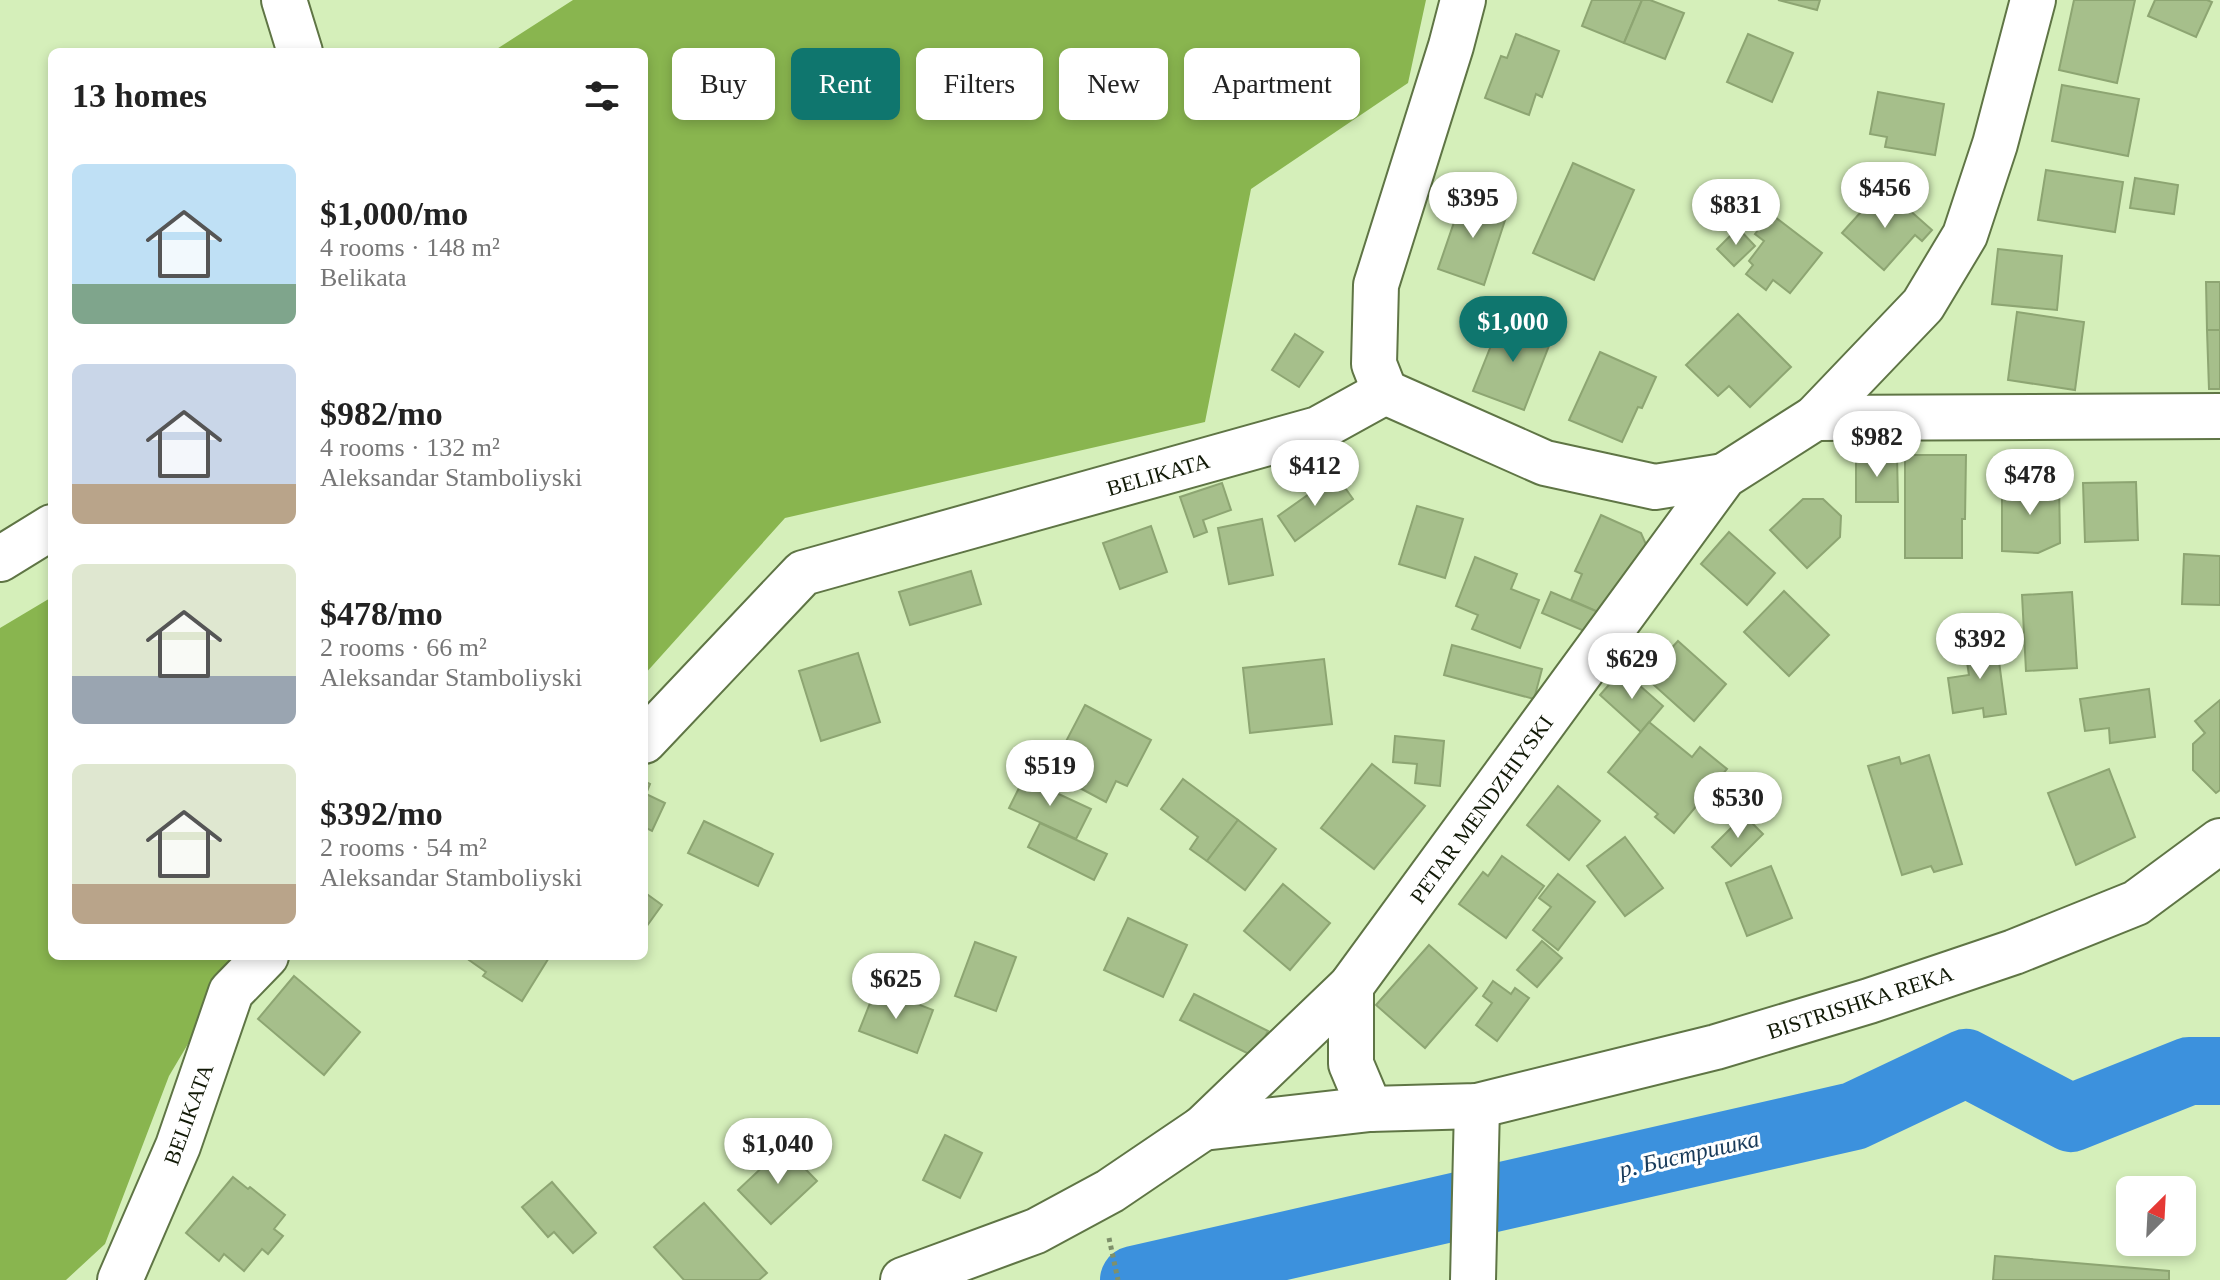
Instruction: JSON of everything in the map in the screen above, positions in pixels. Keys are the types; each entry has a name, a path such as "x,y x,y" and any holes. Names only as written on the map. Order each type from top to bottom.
{"street":[{"path":"284,0 299,48"},
{"path":"1463,0 1376,285 1374,364 1385,392 1545,463 1655,487 1724,476"},
{"name":"PETAR MENDZHIYSKI","path":"903,1280 1036,1231 1110,1191 1203,1128 1351,986 1724,476 1815,418 1923,305 1965,235 1995,144 2033,0"},
{"name":"BELIKATA","path":"648,737 803,573 1318,429 1385,392"},
{"path":"1815,418 2220,416"},
{"path":"0,559 48,529"},
{"name":"BISTRISHKA REKA","path":"1203,1128 1370,1109 1477,1106 1716,1047 1869,1001 2014,952 2136,903 2220,841"},
{"name":"BELIKATA","path":"120,1280 178,1146 231,992 262,960"},
{"path":"1351,986 1351,1064 1370,1109"},
{"path":"1473,1280 1477,1106"}],"path":[{"path":"1113,1247 1118,1280"}],"green space":[{"path":"573,0 1426,0 1408,83 1360,115 1360,48 1184,48 1184,120 1353,120 1251,189 1205,422 785,518 648,671 648,48 498,48"},
{"path":"48,599 48,960 238,960 169,1076 105,1244 66,1280 0,1280 0,628"}],"building":[{"path":"1592,0 1642,0 1624,43 1582,26"},
{"path":"1642,0 1684,13 1665,59 1624,43"},
{"path":"1778,0 1820,0 1817,10"},
{"path":"2074,0 2135,0 2117,83 2059,70"},
{"path":"2155,0 2212,2 2196,37 2148,16"},
{"path":"1516,34 1559,51 1542,97 1536,94 1529,115 1485,98 1501,56 1507,58"},
{"path":"1748,34 1793,53 1772,102 1727,82"},
{"path":"2062,85 2139,99 2128,156 2052,141"},
{"path":"1878,92 1944,104 1935,155 1885,147 1887,137 1870,134"},
{"path":"1573,163 1634,190 1594,280 1533,253"},
{"path":"2046,170 2123,182 2115,232 2038,220"},
{"path":"2135,178 2178,185 2174,214 2130,208"},
{"path":"1879,192 1894,205 1898,200 1932,230 1922,241 1915,235 1884,270 1842,233"},
{"path":"1463,196 1508,211 1484,285 1438,269"},
{"path":"1771,214 1822,253 1790,293 1773,280 1766,290 1746,274 1753,265 1749,261 1764,241 1755,234"},
{"path":"1738,228 1755,246 1734,266 1717,249"},
{"path":"1998,249 2062,256 2057,310 1992,304"},
{"path":"2206,282 2220,282 2220,330 2207,330"},
{"path":"2017,312 2084,322 2075,390 2008,380"},
{"path":"1738,314 1791,367 1750,407 1729,386 1718,396 1686,365"},
{"path":"1502,318 1552,338 1524,410 1473,391"},
{"path":"2207,330 2220,330 2220,389 2209,389"},
{"path":"1295,334 1323,352 1299,387 1272,370"},
{"path":"1600,352 1656,377 1622,442 1569,420"},
{"path":"1856,455 1897,455 1898,502 1856,502"},
{"path":"1905,455 1966,455 1962,558 1905,558"},
{"path":"1336,475 1353,499 1295,541 1278,516"},
{"path":"2059,482 2060,543 2038,553 2002,551 2002,483"},
{"path":"2136,482 2138,540 2085,542 2083,483"},
{"path":"1222,483 1231,510 1203,520 1207,532 1194,537 1180,497"},
{"path":"1803,499 1823,499 1841,516 1840,537 1807,568 1770,530"},
{"path":"1417,506 1463,519 1445,578 1399,564"},
{"path":"1601,515 1641,533 1652,558 1605,615 1571,600 1582,574 1575,571"},
{"path":"1262,519 1273,575 1229,584 1218,528"},
{"path":"1151,526 1167,572 1120,589 1103,543"},
{"path":"1729,532 1775,573 1747,605 1701,564"},
{"path":"2184,554 2220,556 2220,605 2182,604"},
{"path":"1475,557 1517,574 1511,589 1539,600 1520,648 1472,629 1478,615 1456,606"},
{"path":"971,571 981,604 910,625 899,592"},
{"path":"1784,591 1829,635 1789,676 1744,632"},
{"path":"1551,592 1605,615 1596,636 1542,613"},
{"path":"2072,592 2077,668 2026,671 2022,595"},
{"path":"1996,639 2006,714 1984,717 1983,708 1953,713 1948,678 1969,675 1964,643"},
{"path":"1678,641 1726,684 1694,721 1645,677"},
{"path":"1452,645 1542,669 1534,699 1444,675"},
{"path":"858,653 880,722 821,741 799,671"},
{"path":"1324,659 1332,724 1250,733 1243,668"},
{"path":"1622,670 1663,706 1641,732 1600,695"},
{"path":"2149,689 2155,737 2110,743 2109,728 2085,731 2080,699"},
{"path":"2220,700 2220,790 2216,793 2193,770 2193,744 2205,733 2195,721"},
{"path":"1085,705 1151,740 1127,786 1116,781 1106,802 1050,772"},
{"path":"1649,722 1692,757 1700,747 1727,769 1674,833 1655,817 1658,814 1608,772"},
{"path":"1395,736 1444,741 1440,786 1415,783 1417,764 1393,762"},
{"path":"1929,755 1962,864 1934,872 1931,866 1902,875 1868,766 1899,757 1901,764"},
{"path":"1372,764 1425,806 1374,869 1321,828"},
{"path":"2109,769 2135,837 2076,865 2048,793"},
{"path":"1024,778 1091,809 1076,839 1009,808"},
{"path":"1183,779 1238,820 1207,861 1190,849 1198,837 1161,809"},
{"path":"1558,786 1600,821 1569,860 1527,825"},
{"path":"648,795 665,803 652,831 648,829"},
{"path":"1744,815 1763,834 1731,866 1712,847"},
{"path":"1238,820 1276,849 1245,890 1207,861"},
{"path":"704,821 773,854 758,886 688,853"},
{"path":"1040,823 1107,854 1094,880 1028,847"},
{"path":"1625,837 1663,888 1625,916 1587,866"},
{"path":"1502,856 1544,886 1506,938 1459,904 1483,872 1488,876"},
{"path":"1771,866 1792,918 1747,936 1726,883"},
{"path":"1558,874 1595,902 1558,950 1533,930 1551,907 1539,898"},
{"path":"1283,884 1330,923 1290,970 1244,931"},
{"path":"648,895 662,905 648,924"},
{"path":"1128,918 1187,945 1163,997 1104,970"},
{"path":"1542,941 1562,958 1537,987 1517,970"},
{"path":"975,942 1016,957 996,1011 955,996"},
{"path":"1429,945 1477,988 1425,1048 1376,1005"},
{"path":"469,960 548,960 522,1001 483,976 486,972"},
{"path":"294,976 360,1032 324,1075 258,1019"},
{"path":"1493,981 1511,994 1515,988 1529,998 1497,1041 1476,1025 1492,1003 1483,996"},
{"path":"876,988 933,1010 917,1053 859,1031"},
{"path":"1194,994 1268,1031 1255,1057 1180,1020"},
{"path":"945,1135 982,1153 960,1198 923,1180"},
{"path":"784,1147 817,1181 771,1224 738,1190"},
{"path":"233,1177 285,1215 274,1229 283,1236 268,1254 262,1249 244,1271 224,1254 219,1261 186,1233"},
{"path":"552,1182 596,1233 573,1253 554,1232 548,1237 522,1207"},
{"path":"704,1203 767,1273 759,1280 684,1280 654,1247"},
{"path":"1995,1256 2169,1271 2169,1280 1993,1280"}],"waterway":[{"name":"р. Бистришка","path":"1134,1280 1854,1116 1966,1063 2071,1118 2189,1071 2220,1071"}]}
